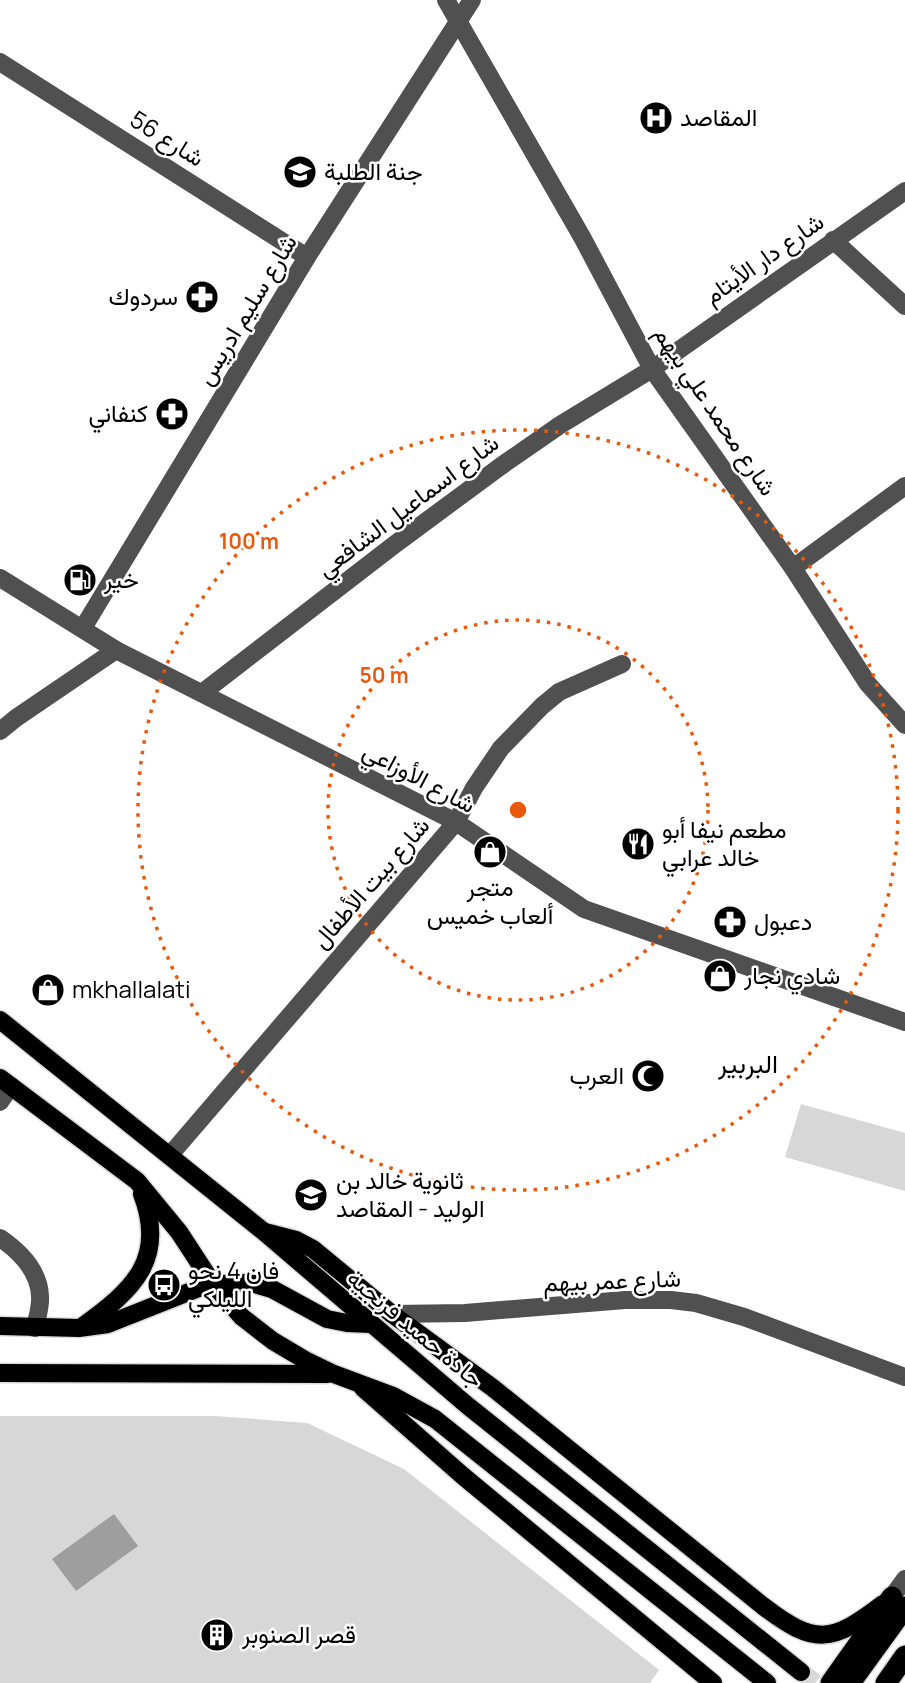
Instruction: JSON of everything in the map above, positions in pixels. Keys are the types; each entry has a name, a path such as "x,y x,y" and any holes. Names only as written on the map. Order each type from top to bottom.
{"highway":[{"path":"831,1683 898,1602"},
{"path":"850,1683 898,1602"},
{"path":"886,1683 905,1656"}],"main road":[{"name":"جادة حميد فرنجية","path":"0,1020 170,1155 468,1406 801,1672"},
{"path":"5,1082 137,1181 179,1232 212,1284 242,1317 273,1341 334,1374 393,1396 435,1419 767,1683"},
{"path":"79,1328 118,1300 136,1279 147,1259 152,1229 137,1181"},
{"path":"262,1231 296,1240 313,1249 392,1314 492,1388 752,1597 797,1630 814,1634 842,1631 898,1602"},
{"path":"0,1326 79,1328 108,1324 212,1284 251,1283 271,1289 327,1319 346,1324 371,1324"},
{"path":"0,1373 334,1374"},
{"path":"357,1383 463,1476 713,1683"}],"street":[{"name":"شارع محمد علي بيهم","path":"446,0 582,237 652,369 793,568 868,684 905,726"},
{"name":"شارع سليم ادريس","path":"83,628 307,257 471,0"},
{"name":"شارع 56","path":"0,62 307,257"},
{"name":"شارع دار الأيتام","path":"652,369 905,191"},
{"path":"833,240 905,306"},
{"name":"شارع اسماعيل الشافعي","path":"202,693 501,466 560,425 652,369"},
{"path":"793,568 905,486"},
{"name":"شارع الأوزاعي","path":"0,578 116,650 456,822 584,909 905,1022"},
{"path":"0,731 116,650"},
{"name":"شارع بيت الأطفال","path":"170,1155 456,822 474,788 501,748 559,692 622,664"},
{"path":"0,1102 5,1082"},
{"path":"0,1238 29,1265 37,1280 40,1297 35,1328"},
{"name":"شارع عمر بيهم","path":"392,1314 465,1313 625,1300 696,1303 744,1317 905,1377"},
{"path":"898,1602 905,1579"}],"shaded area":[{"path":"801,1104 905,1133 905,1191 785,1157"},
{"path":"0,1416 215,1416 307,1423 404,1469 659,1670 650,1683 0,1683"},
{"path":"114,1514 138,1546 76,1591 52,1559"}],"tunnel":[{"path":"801,1672 816,1683"}],"place":[{"name":"المقاصد","path":"656,118"},
{"name":"جنة الطلبة","path":"300,172"},
{"name":"سردوك","path":"202,297"},
{"name":"كنفاني","path":"172,414"},
{"name":"خير","path":"80,580"},
{"name":"مطعم نيفا أبو خالد عرابي","path":"638,844"},
{"name":"متجر ألعاب خميس","path":"490,852"},
{"name":"دعبول","path":"730,922"},
{"name":"شادي نجار","path":"720,976"},
{"name":"mkhallalati","path":"48,990"},
{"name":"العرب","path":"648,1076"},
{"name":"ثانوية خالد بن الوليد - المقاصد","path":"311,1195"},
{"name":"فان 4 نحو الليلكي","path":"164,1285"},
{"name":"قصر الصنوبر","path":"217,1635"}],"district":[{"name":"البربير","path":"748,1064"}]}
